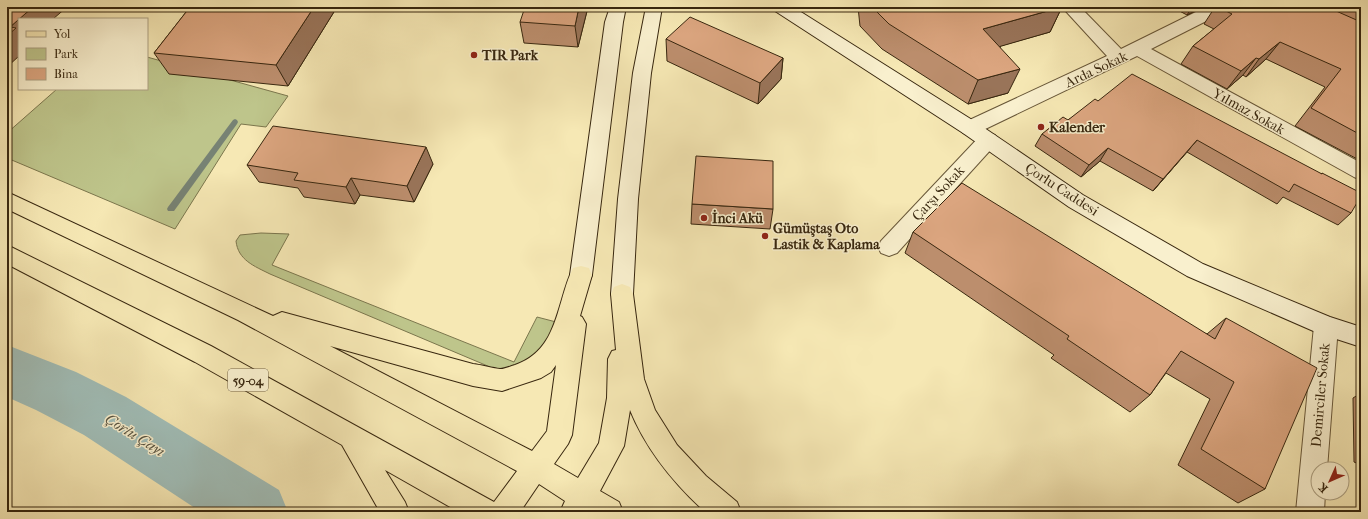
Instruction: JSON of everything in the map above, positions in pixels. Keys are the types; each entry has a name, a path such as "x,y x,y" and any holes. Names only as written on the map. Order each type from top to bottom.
{"main road":[{"path":"504,512 559,435 614,22 618,7"},
{"path":"579,504 611,446 619,398 622,294 628,199 642,73 654,7"},
{"name":"Çorlu Caddesi","path":"781,7 970,128 1076,201 1195,270 1326,326 1361,337"},
{"path":"1070,7 1118,57"},
{"name":"Arda Sokak","path":"970,128 1118,57 1137,50 1220,7"},
{"name":"Yılmaz Sokak","path":"1137,50 1361,172"},
{"name":"Çarşı Sokak","path":"889,247 988,140"},
{"path":"7,200 246,313 535,467 579,504 610,512"},
{"name":"59-04","path":"7,254 202,354 485,512"},
{"path":"246,313 473,375 502,380 532,370 542,364 552,353 563,333 581,275"},
{"path":"622,294 632,380 647,421 675,461 708,498 728,512"},
{"name":"Demirciler Sokak","path":"1310,512 1326,326"},
{"path":"350,437 395,512"}],"green space":[{"path":"148,57 288,96 266,127 241,124 175,229 7,158 7,133 56,90 148,90"},
{"path":"261,233 289,234 272,265 514,362 537,317 560,323 563,330 509,375 270,274 253,265 243,258 237,248 236,241 240,235"}],"building":[{"path":"7,7 33,7 20,18 18,18 18,20 10,27 16,28 7,36"},
{"path":"190,7 314,7 276,65 154,53"},
{"path":"525,7 579,7 575,26 520,22"},
{"path":"872,7 1062,7 983,29 1020,69 978,80 889,24"},
{"path":"1218,7 1327,7 1361,22 1361,135 1311,108 1341,69 1280,42 1259,59 1256,58 1241,71 1193,46 1232,14"},
{"path":"690,17 783,58 760,83 666,39"},
{"path":"1132,74 1361,193 1361,196 1351,213 1294,184 1289,192 1197,140 1163,179 1108,148 1089,165 1042,134 1063,117 1068,120 1095,99 1098,101"},
{"path":"273,126 426,147 407,186 351,178 346,187 294,180 298,173 247,165"},
{"path":"696,156 773,161 773,209 692,204"},
{"path":"962,183 1215,339 1226,318 1317,368 1265,489 1201,449 1234,382 1181,351 1150,395 1067,339 1069,336 913,232"}],"waterway":[{"path":"171,209 235,122"},
{"name":"Çorlu Çayı","path":"7,370 56,391 105,416 257,512"}],"place":[{"name":"TIR Park","path":"474,55"},
{"name":"Kalender","path":"1041,127"},
{"name":"İnci Akü","path":"704,218"},
{"name":"Gümüştaş Oto Lastik & Kaplama","path":"765,236"}]}
